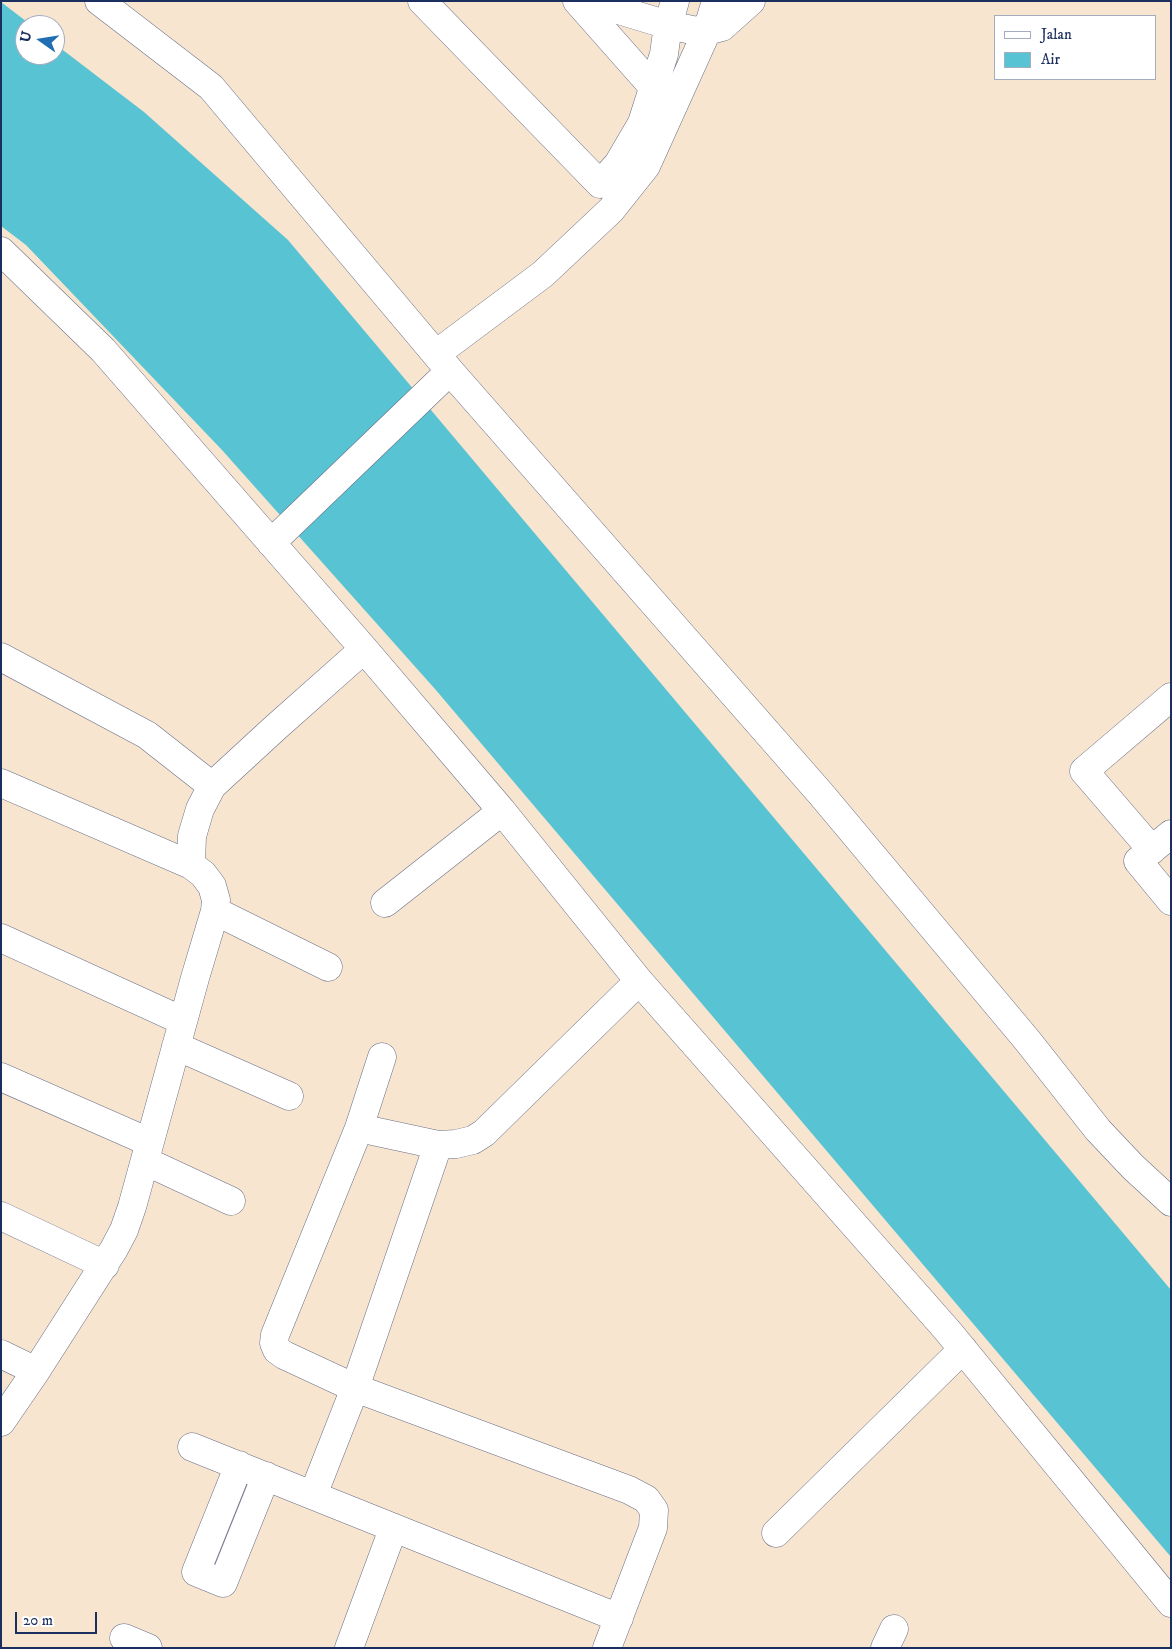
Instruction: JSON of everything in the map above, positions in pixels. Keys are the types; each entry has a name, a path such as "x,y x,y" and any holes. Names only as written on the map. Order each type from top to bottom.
{"street":[{"path":"99,1 211,87 443,362 821,794 1027,1040 1098,1130 1133,1167 1171,1202"},
{"path":"422,1 600,184 618,164 642,123 664,54 671,13"},
{"path":"576,1 653,87"},
{"path":"589,1 671,13 692,30 707,31 722,27 751,1"},
{"path":"271,543 443,362 543,274 611,210 646,166 707,31 716,1"},
{"path":"1,251 103,350 364,649 502,811 639,982 963,1349 1171,1603"},
{"path":"191,865 192,836 200,809 212,786 364,649"},
{"path":"1,657 147,735 212,786"},
{"path":"1171,697 1084,771 1161,842 1138,861 1171,901"},
{"path":"1,783 191,865 203,874 212,886 216,900 215,911 124,1230 105,1265 1,1422"},
{"path":"385,903 502,811"},
{"path":"215,911 328,967"},
{"path":"1,938 179,1033 289,1096"},
{"path":"359,1128 438,1145 456,1144 473,1140 488,1129 639,982"},
{"path":"382,1057 359,1128 274,1343 277,1350 284,1355 355,1388 630,1490 646,1499 654,1510 653,1528 607,1648"},
{"path":"1,1077 147,1152 232,1201"},
{"path":"313,1495 355,1388 438,1145"},
{"path":"1,1216 105,1265"},
{"path":"776,1532 963,1349"},
{"path":"1,1354 36,1371"},
{"path":"192,1446 393,1529 619,1618"},
{"path":"239,1465 196,1572 223,1583 266,1476"},
{"path":"353,1646 393,1529"}],"water":[{"path":"1,2 18,15 15,15 15,65 65,65 65,52 144,112 288,240 1171,1290 1171,1557 435,689 222,450 26,245 1,226"}]}
